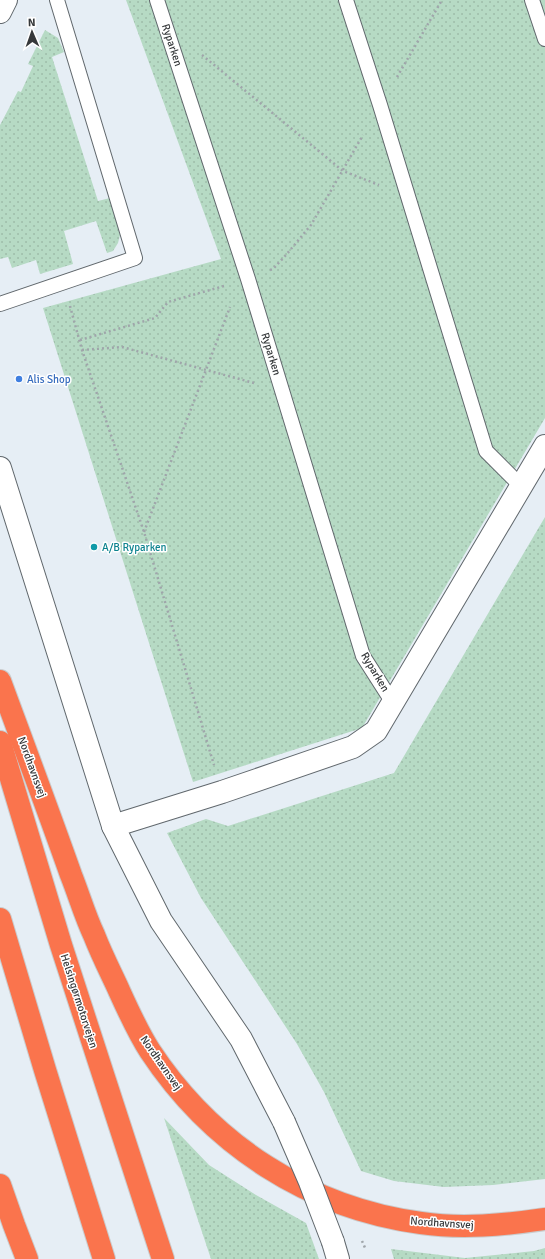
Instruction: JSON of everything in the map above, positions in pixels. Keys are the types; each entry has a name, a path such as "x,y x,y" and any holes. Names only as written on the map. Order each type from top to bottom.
{"highway":[{"name":"Nordhavnsvej","path":"0,681 93,934 130,1016 149,1049 169,1078 204,1117 233,1143 261,1163 297,1185 323,1197 353,1208 388,1218 422,1223 456,1225 490,1225 524,1222 545,1218"},
{"name":"Helsingørmotorvejen","path":"0,742 61,945 164,1259"},
{"path":"0,919 47,1077 104,1259"},
{"path":"0,1185 27,1259"}],"street":[{"path":"0,12 6,0"},
{"name":"Ryparken","path":"113,826 222,792 353,747 376,731 545,446"},
{"path":"0,468 113,826 161,921 241,1039 284,1122 310,1182 336,1250"}],"lane":[{"path":"0,304 135,258 57,0"},
{"name":"Ryparken","path":"157,0 244,280 282,390 363,656 393,703"},
{"path":"346,0 380,105 486,451 521,486"},
{"path":"532,0 545,39"}],"path":[{"path":"80,340 155,318 168,302 244,280 273,269 311,226 442,0"},
{"path":"166,26 343,170 408,196"},
{"path":"144,532 206,370 244,280"},
{"path":"64,282 82,350 144,532 222,792"},
{"path":"82,350 122,347 282,390"}],"green space":[{"path":"126,0 545,0 545,418 362,728 193,782 43,308 221,259"},
{"path":"45,30 58,38 64,52 52,57 98,201 110,198 120,235 118,243 113,251 107,253 96,221 64,231 73,264 40,274 36,260 12,268 8,257 0,259 0,125 18,91 21,92 33,66 28,64"},
{"path":"545,517 545,1179 493,1185 444,1187 394,1181 361,1171 324,1092 297,1044 201,898 167,833 206,819 228,826 394,773"},
{"path":"164,1118 209,1165 256,1195 306,1223 319,1259 211,1259"},
{"path":"545,1248 545,1259 394,1259 391,1249 465,1258 534,1251"}],"place":[{"name":"Alis Shop","path":"19,379"},
{"name":"A/B Ryparken","path":"94,547"}]}
